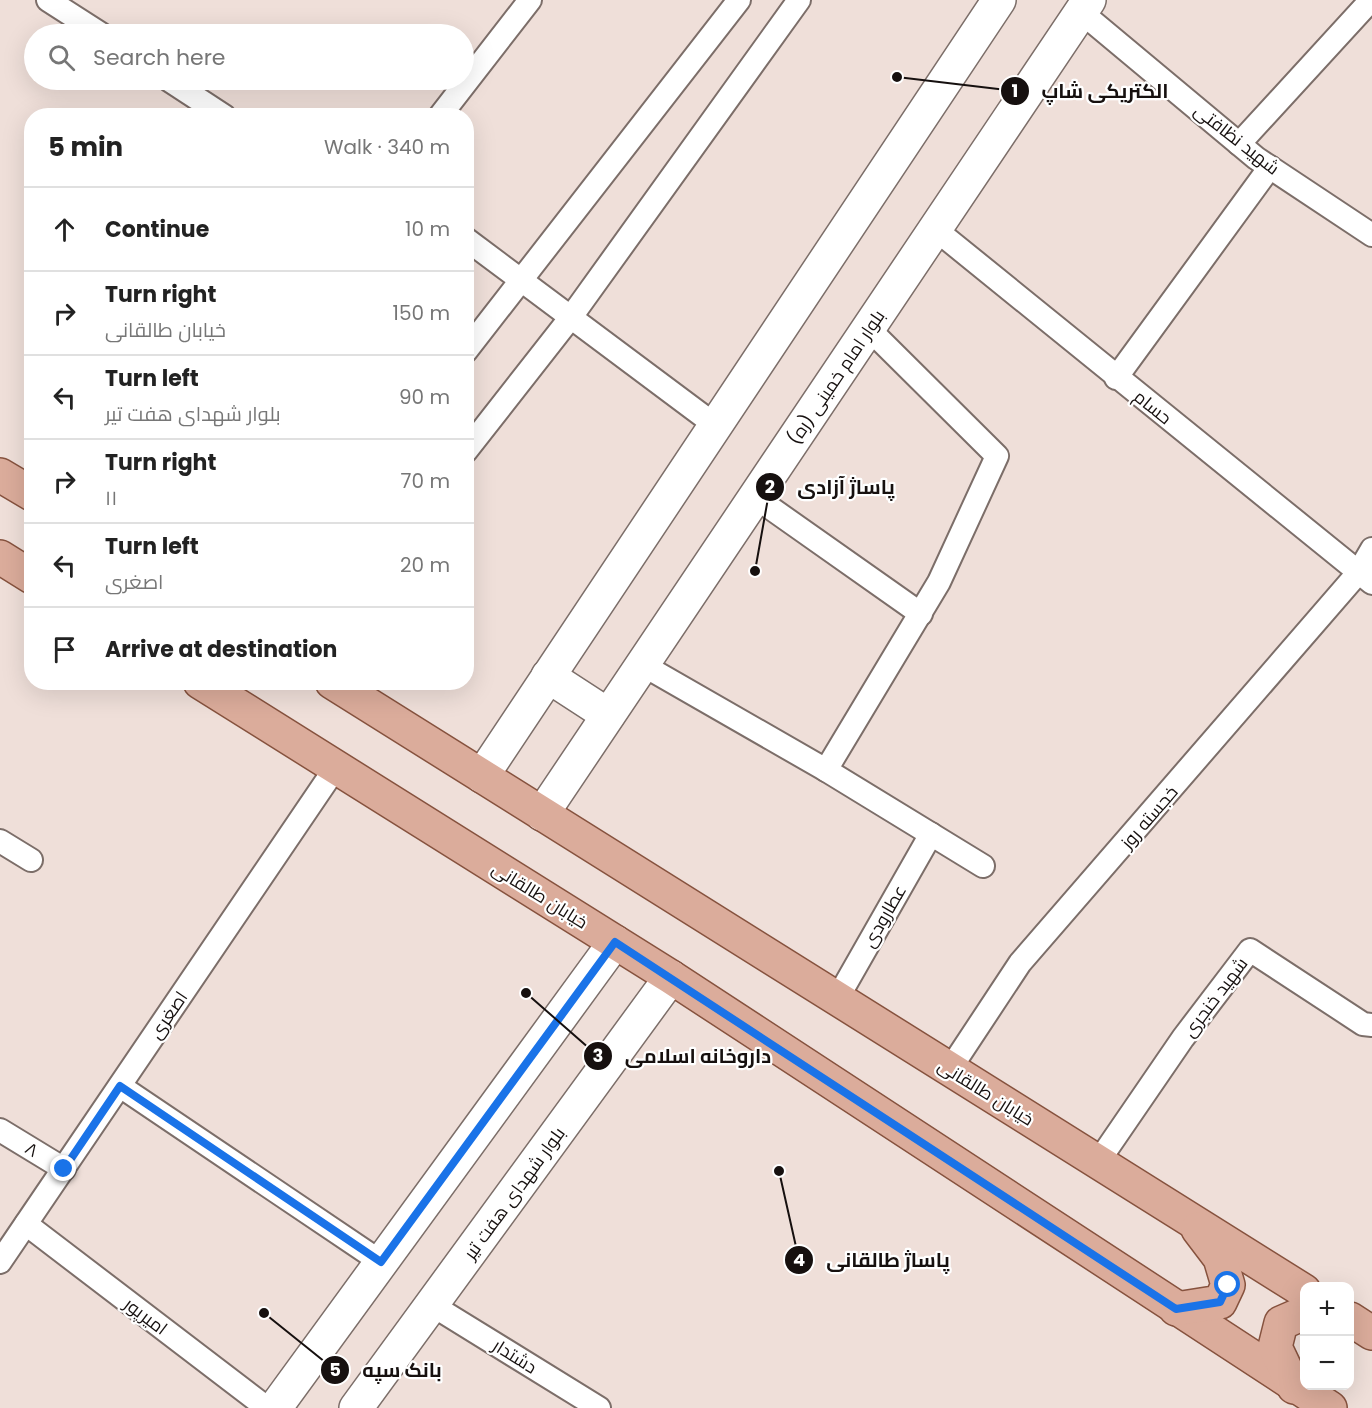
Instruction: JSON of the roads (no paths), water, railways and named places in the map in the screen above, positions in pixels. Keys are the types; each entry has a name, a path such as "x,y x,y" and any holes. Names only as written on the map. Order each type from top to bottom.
{"main road":[{"path":"482,776 999,0"},
{"name":"بلوار امام خمینی (ره)","path":"542,814 1085,6"},
{"path":"0,475 24,489"},
{"path":"0,557 24,572"},
{"path":"548,676 608,716"},
{"name":"خیابان طالقانی","path":"213,690 671,978 1176,1309 1309,1400"},
{"name":"خیابان طالقانی","path":"345,690 1300,1288"},
{"path":"275,1408 615,942"},
{"name":"بلوار شهدای هفت تیر","path":"356,1408 671,978"},
{"path":"1176,1309 1220,1302 1228,1285 1220,1258 1192,1221"},
{"path":"1300,1315 1281,1323 1275,1347 1309,1400"}],"street":[{"path":"48,0 85,24"},
{"path":"474,341 740,0"},
{"path":"474,441 570,317 799,0"},
{"path":"1239,144 1371,0"},
{"path":"474,68 520,3"},
{"name":"شهید نظافتی","path":"1085,6 1239,144 1372,236"},
{"path":"184,90 212,108"},
{"path":"446,108 458,90"},
{"path":"1116,378 1270,166"},
{"name":"حسام","path":"935,229 1365,578"},
{"path":"474,245 715,425"},
{"path":"826,770 939,582 997,456 868,328"},
{"path":"755,497 921,614"},
{"name":"خجسته روز","path":"950,1069 1020,963 1365,578 1372,549"},
{"path":"643,665 826,770 983,866"},
{"name":"اصغری","path":"0,1263 336,767"},
{"name":"عطارودی","path":"837,999 931,834"},
{"path":"0,841 31,860"},
{"name":"شهید خنجری","path":"1098,1162 1184,1038 1250,950 1363,1024 1372,1024"},
{"path":"120,1086 381,1262"},
{"name":"۸","path":"0,1130 64,1169"},
{"name":"امیرپور","path":"26,1224 267,1408"},
{"name":"دشتدار","path":"432,1305 599,1408"}],"place":[{"name":"الکتریکی شاپ","path":"897,77"},
{"name":"پاساژ آزادی","path":"755,571"},
{"name":"داروخانه اسلامی","path":"526,993"},
{"name":"پاساژ طالقانی","path":"779,1171"},
{"name":"بانک سپه","path":"264,1313"}]}
